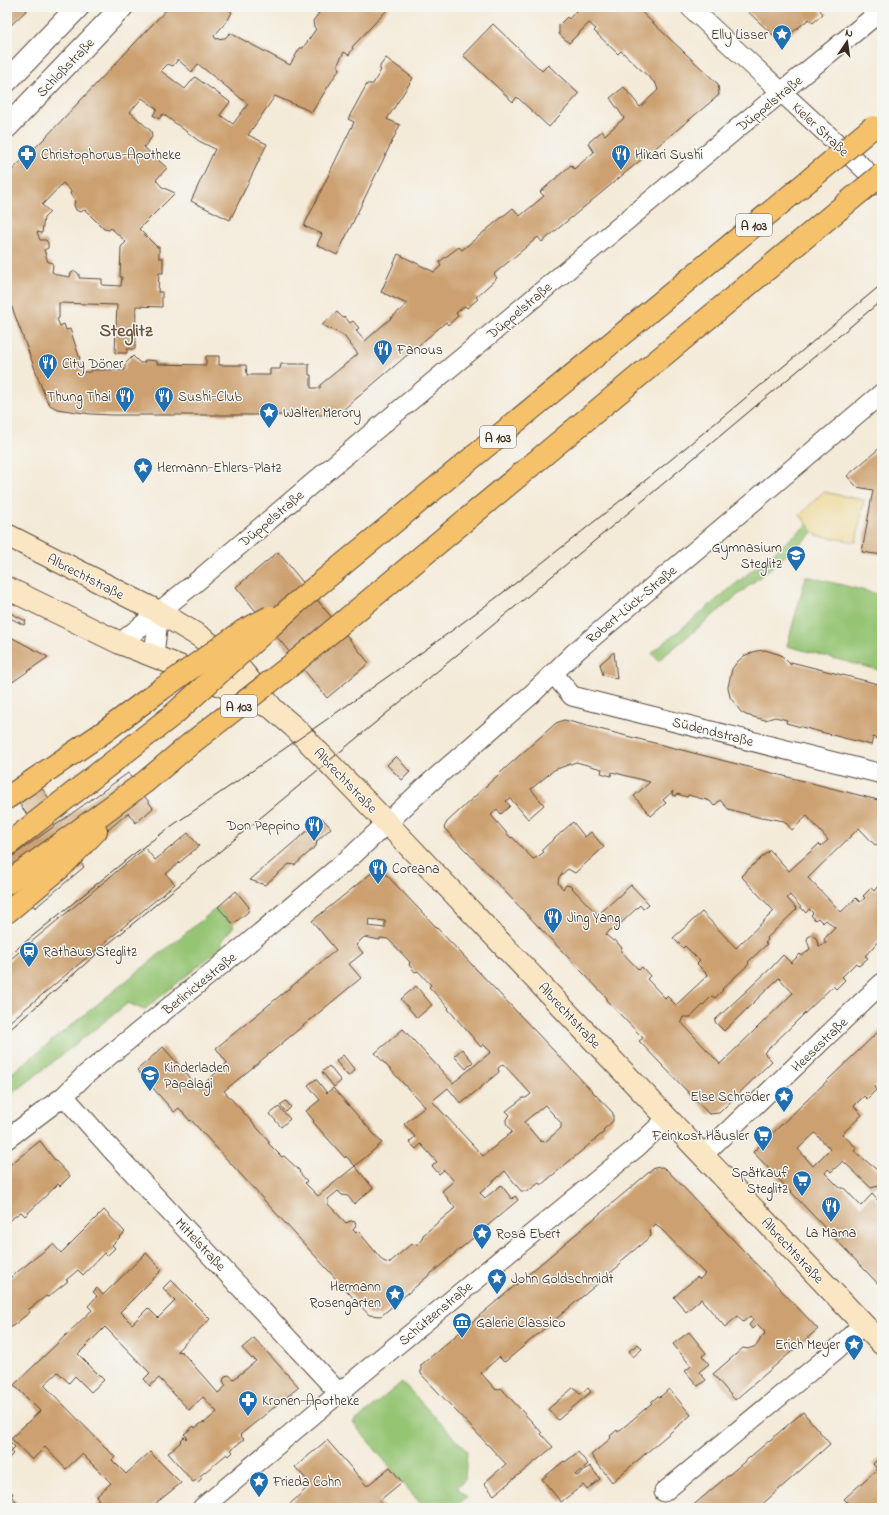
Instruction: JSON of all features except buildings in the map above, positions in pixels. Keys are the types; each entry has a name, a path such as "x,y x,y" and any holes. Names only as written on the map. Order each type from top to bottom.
{"highway":[{"name":"A 103","path":"296,603 878,123"},
{"name":"A 103","path":"145,782 189,745 289,667 882,174"},
{"path":"7,798 101,734 243,631 296,603"},
{"path":"7,845 174,714 296,603"},
{"path":"7,883 145,782"},
{"path":"7,912 61,867 145,782"}],"main road":[{"name":"Albrechtstraße","path":"7,535 159,612 199,636 233,660 273,709 294,727 388,823 882,1344"},
{"name":"Albrechtstraße","path":"7,588 120,643 154,655 273,709"}],"street":[{"path":"7,82 78,7"},
{"name":"Schloßstraße","path":"7,127 122,7"},
{"name":"Kieler Straße","path":"690,7 827,133 882,186"},
{"name":"Düppelstraße","path":"120,643 159,612 398,410 728,135 882,10"},
{"name":"Robert-Lück-Straße","path":"388,823 426,786 532,694 574,652 882,393"},
{"path":"154,655 159,612"},
{"name":"Südendstraße","path":"553,673 572,696 882,774"},
{"name":"Berlinickestraße","path":"7,1139 64,1096 84,1076 262,932 349,859 388,823"},
{"name":"Heesestraße","path":"703,1155 882,983"},
{"name":"Mittelstraße","path":"64,1096 111,1149 339,1393"},
{"name":"Schützenstraße","path":"202,1508 636,1148 668,1118"},
{"path":"664,1492 837,1349 863,1324"}],"green space":[{"path":"808,524 814,532 658,661 652,653"},
{"path":"806,576 882,595 882,671 787,646"},
{"path":"218,907 234,926 222,940 222,947 144,1010 128,1003 7,1098 7,1077"},
{"path":"402,1382 467,1451 465,1480 457,1487 467,1497 454,1508 424,1508 353,1423"}],"sand":[{"path":"823,492 864,500 856,542 816,535 800,515"}],"tram line":[{"path":"7,957 131,856 173,825 403,666 538,566 668,462 882,284"},
{"path":"7,1032 107,945 639,504 882,300"}],"place":[{"name":"Elly Lisser","path":"782,51"},
{"name":"Christophorus-Apotheke","path":"27,171"},
{"name":"Hikari Sushi","path":"621,171"},
{"name":"Fanous","path":"383,366"},
{"name":"City Döner","path":"48,380"},
{"name":"Thung Thai","path":"125,413"},
{"name":"Sushi-Club","path":"164,413"},
{"name":"Walter Merory","path":"269,429"},
{"name":"Hermann-Ehlers-Platz","path":"143,484"},
{"name":"Gymnasium Steglitz","path":"796,572"},
{"name":"Don Peppino","path":"314,842"},
{"name":"Coreana","path":"378,885"},
{"name":"Jing Yang","path":"553,934"},
{"name":"Rathaus Steglitz","path":"29,968"},
{"name":"Kinderladen Papalagi","path":"150,1092"},
{"name":"Else Schröder","path":"784,1113"},
{"name":"Feinkost Häusler","path":"763,1152"},
{"name":"Spätkauf Steglitz","path":"802,1197"},
{"name":"La Mama","path":"831,1223"},
{"name":"Rosa Ebert","path":"482,1250"},
{"name":"John Goldschmidt","path":"497,1295"},
{"name":"Hermann Rosengarten","path":"395,1311"},
{"name":"Galerie Classico","path":"462,1339"},
{"name":"Erich Meyer","path":"854,1361"},
{"name":"Kronen-Apotheke","path":"248,1417"},
{"name":"Frieda Cohn","path":"259,1498"}],"district":[{"name":"Steglitz","path":"126,330"}]}
